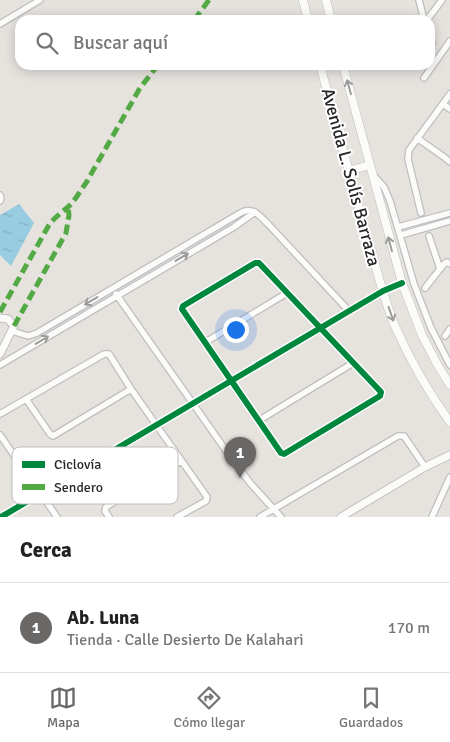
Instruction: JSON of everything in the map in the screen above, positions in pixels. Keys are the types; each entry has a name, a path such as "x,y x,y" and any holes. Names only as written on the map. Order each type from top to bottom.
{"main road":[{"path":"303,0 307,15"},
{"path":"326,0 330,15"},
{"name":"Avenida L. Solís Barraza","path":"321,70 383,291 394,324 409,357 450,422"},
{"name":"Avenida L. Solís Barraza","path":"344,70 402,283 422,335 450,385"},
{"path":"349,171 370,165"}],"street":[{"path":"0,24 40,0"},
{"path":"419,0 424,15"},
{"path":"429,15 442,0"},
{"path":"435,62 450,41"},
{"path":"424,78 430,70"},
{"path":"421,213 407,155 417,138 450,94"},
{"path":"443,104 450,109"},
{"path":"417,138 450,162"},
{"path":"372,174 379,181 390,201 423,309 450,365"},
{"path":"0,195 0,201"},
{"path":"0,318 8,319 13,328 25,336 31,336 248,210 255,212 285,242 349,311"},
{"path":"0,365 234,227 255,212"},
{"path":"398,227 450,213"},
{"path":"400,235 450,221"},
{"path":"429,236 440,269"},
{"path":"257,262 320,328 381,390 381,393 380,396 284,454 281,453 258,421 182,311 183,306 257,262"},
{"path":"425,288 446,263 450,264"},
{"path":"120,447 383,291 402,283"},
{"path":"113,288 245,477 281,517"},
{"path":"204,343 287,293"},
{"path":"0,354 13,328"},
{"path":"445,336 450,329"},
{"path":"0,414 105,353 109,354 172,447"},
{"path":"258,421 353,363"},
{"path":"26,398 53,436 131,389"},
{"path":"0,435 12,452"},
{"path":"260,517 398,436 404,436 425,467"},
{"path":"341,517 425,467 450,455"},
{"path":"177,517 206,501 207,496 178,456"},
{"path":"432,517 448,490 450,477"},
{"path":"1,514 21,504"},
{"path":"48,504 56,517"},
{"path":"109,517 105,511 106,507 111,504"}],"water":[{"path":"19,204 34,223 11,266 0,255 0,215"}],"marked path":[{"path":"198,15 209,0"},
{"path":"0,312 49,225 71,205 86,183 140,88 154,70"},
{"path":"14,326 66,233 69,215 68,207"}],"cycle path":[{"path":"255,263 259,263 381,392 380,396 284,454 281,453 182,309 183,306 255,263"},
{"path":"119,447 383,291 402,283"},
{"path":"1,517 23,504"}],"place":[{"name":"Ab. Luna","path":"240,478"}]}
